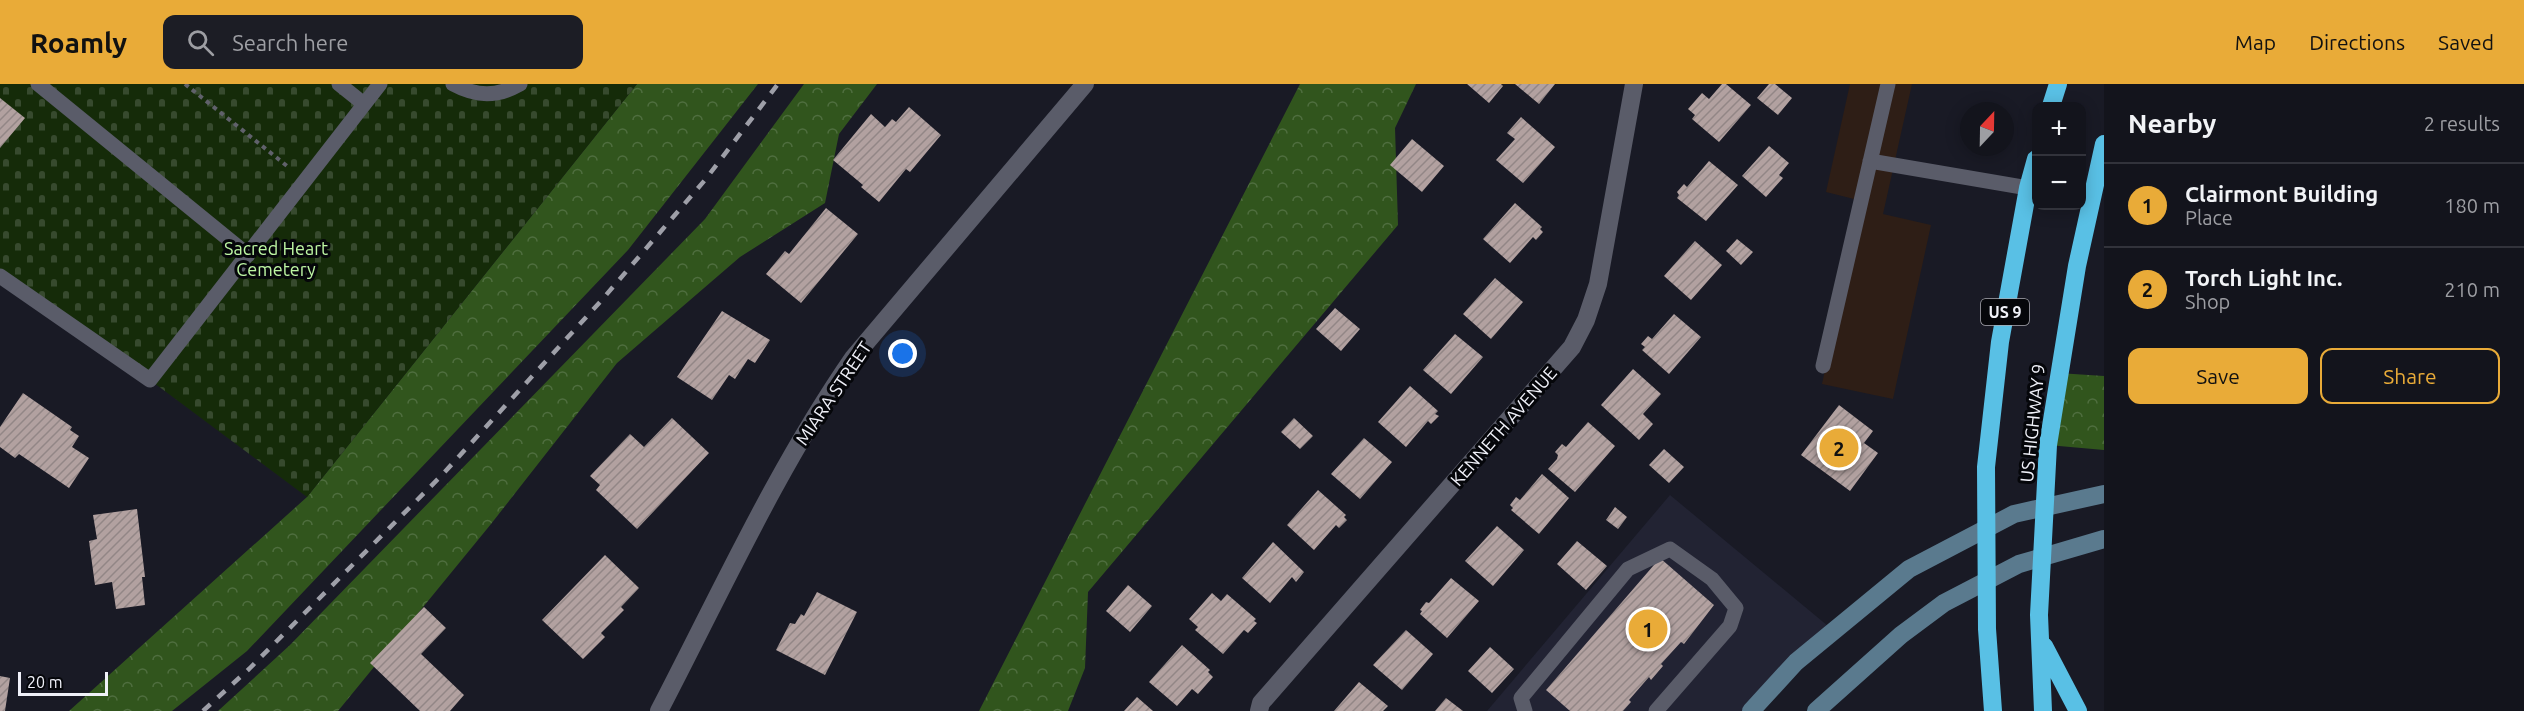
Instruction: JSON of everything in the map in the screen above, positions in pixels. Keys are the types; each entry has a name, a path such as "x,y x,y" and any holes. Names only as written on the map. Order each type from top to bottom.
{"highway":[{"path":"2052,102 2058,84"},
{"name":"US HIGHWAY 9","path":"2043,711 2040,615 2048,446 2077,266 2104,145"},
{"name":"US 9","path":"1993,711 1987,629 1986,467 2000,342 2032,175"},
{"path":"2041,640 2078,711"}],"street":[{"name":"MIARA STREET","path":"659,711 798,445 830,391 853,358 1085,84"},
{"name":"KENNETH AVENUE","path":"1259,711 1261,703 1572,348 1586,320 1598,284 1634,84"},
{"path":"1751,711 1796,662 1910,569 2014,514 2104,494"},
{"path":"1816,711 1901,635 1944,603 2019,564 2104,539"}],"lane":[{"path":"38,84 248,255"},
{"path":"339,84 364,104"},
{"path":"0,276 150,380 380,84"},
{"path":"453,84 468,92 486,95 505,92 520,84"},
{"path":"1823,366 1888,84"},
{"path":"1870,161 2028,188"},
{"path":"1525,711 1521,698 1628,568 1670,549 1712,579 1736,608 1730,626 1656,711"}],"path":[{"path":"185,84 305,181"}],"shaded area":[{"path":"1850,84 1912,84 1883,214 1931,225 1893,399 1822,384 1862,201 1826,192"},
{"path":"1670,495 1834,631 1751,711 1487,711"}],"green space":[{"name":"Sacred Heart Cemetery","path":"0,84 637,84 307,497 150,380 0,276"},
{"path":"637,84 758,84 628,250 247,651 172,711 69,711 307,497"},
{"path":"804,84 877,84 839,134 825,203 740,257 617,363 491,524 338,711 218,711 290,645 705,219"},
{"path":"1300,84 1416,84 1395,128 1398,225 1088,592 1085,668 1068,711 979,711"},
{"path":"2058,373 2104,376 2104,450 2048,445"}],"building":[{"path":"1467,84 1501,84 1503,86 1489,103"},
{"path":"1515,84 1555,84 1539,104"},
{"path":"1722,84 1726,84 1751,105 1719,142 1692,119 1695,115 1688,109 1702,93 1709,99"},
{"path":"1769,84 1775,84 1792,98 1778,115 1757,98"},
{"path":"0,98 25,118 0,148"},
{"path":"909,107 941,135 910,172 906,169 879,202 833,160 871,114 885,127 892,119 896,122"},
{"path":"1521,117 1555,147 1523,183 1496,160 1515,139 1507,133"},
{"path":"1412,139 1444,166 1422,192 1390,165"},
{"path":"1769,146 1789,163 1779,175 1783,178 1766,197 1742,176"},
{"path":"1709,161 1738,185 1706,221 1677,198 1679,195 1677,192 1684,184 1687,187"},
{"path":"1515,203 1542,227 1540,229 1543,232 1536,240 1533,237 1510,263 1483,239"},
{"path":"826,208 858,234 801,303 766,274 785,251 789,254"},
{"path":"1737,239 1753,252 1741,265 1726,251"},
{"path":"1695,241 1722,265 1691,300 1664,276"},
{"path":"1495,278 1523,302 1491,339 1463,314"},
{"path":"1335,308 1360,329 1341,351 1316,329"},
{"path":"722,311 770,340 755,363 748,359 735,379 729,375 712,400 677,377"},
{"path":"1674,314 1701,337 1669,374 1642,350 1645,347 1641,344 1648,336 1652,339"},
{"path":"1455,334 1483,357 1451,394 1423,370"},
{"path":"1633,369 1661,394 1643,414 1653,424 1639,440 1601,405"},
{"path":"1410,386 1438,411 1435,414 1439,416 1431,424 1428,421 1406,447 1378,422"},
{"path":"23,393 72,427 70,430 79,436 72,447 89,458 69,488 19,454 15,458 0,447 0,427"},
{"path":"1839,405 1873,431 1864,443 1878,453 1850,491 1801,455"},
{"path":"672,418 709,453 637,529 596,490 600,485 590,476 630,434 644,447"},
{"path":"1294,418 1313,436 1300,449 1281,432"},
{"path":"1588,422 1615,446 1575,492 1548,469 1557,459 1558,455 1555,452 1562,444 1566,447"},
{"path":"1364,438 1392,462 1360,499 1331,474"},
{"path":"1664,449 1684,467 1669,483 1649,465"},
{"path":"1542,474 1569,498 1539,534 1511,510 1513,508 1510,505 1516,497 1520,500"},
{"path":"1318,490 1346,515 1344,517 1347,520 1339,528 1336,525 1314,550 1287,525"},
{"path":"1615,507 1627,517 1618,529 1606,520"},
{"path":"137,509 145,577 142,577 145,605 116,609 112,582 95,585 89,541 97,539 93,515"},
{"path":"1497,526 1524,550 1493,586 1465,561"},
{"path":"1577,541 1607,566 1586,590 1557,564"},
{"path":"1273,542 1304,572 1296,582 1292,577 1270,603 1242,578"},
{"path":"605,555 639,588 621,607 624,610 601,633 605,637 583,659 542,620"},
{"path":"1660,558 1714,605 1684,644 1681,642 1661,664 1663,666 1651,680 1649,677 1629,700 1631,702 1623,711 1570,711 1546,690"},
{"path":"1451,578 1479,601 1447,638 1420,614 1422,611 1420,610"},
{"path":"1128,585 1152,606 1130,632 1106,611"},
{"path":"817,592 857,612 825,675 776,650 790,623 795,624 801,614 804,616"},
{"path":"1212,593 1221,601 1227,594 1256,619 1254,621 1257,623 1248,633 1244,630 1223,654 1195,630 1198,627 1189,619"},
{"path":"424,607 446,628 421,654 464,695 450,711 420,711 370,663"},
{"path":"1406,630 1433,654 1402,690 1373,665"},
{"path":"1182,645 1210,670 1208,672 1213,677 1198,694 1192,689 1177,706 1149,682"},
{"path":"1490,647 1514,669 1492,693 1468,671"},
{"path":"0,676 10,678 5,711 0,711"},
{"path":"1359,682 1388,706 1383,711 1334,711"},
{"path":"1137,697 1153,711 1124,711"},
{"path":"1446,698 1463,711 1435,711"}],"railway":[{"path":"203,711 249,669 442,475 600,302 705,180 778,84"}],"place":[{"name":"Torch Light Inc.","path":"1839,448"},
{"name":"Clairmont Building","path":"1648,629"}]}
